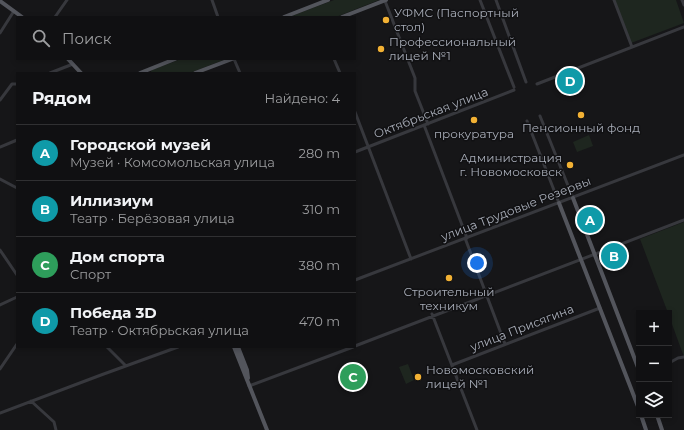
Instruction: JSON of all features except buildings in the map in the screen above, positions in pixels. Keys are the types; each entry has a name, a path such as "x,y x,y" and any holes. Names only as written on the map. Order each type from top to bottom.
{"main road":[{"path":"287,16 328,0"},
{"path":"345,16 386,0"},
{"path":"0,1 21,16"},
{"path":"69,60 81,72"},
{"path":"142,72 172,60"},
{"path":"198,72 230,60"},
{"path":"149,72 152,68"},
{"path":"572,198 636,362"},
{"path":"558,203 636,402"},
{"path":"234,348 267,430"},
{"path":"238,348 247,370 250,386"},
{"path":"644,418 646,430"},
{"path":"658,418 662,430"}],"street":[{"path":"56,16 66,0"},
{"path":"212,0 218,16"},
{"path":"386,0 414,76 415,91 426,124 505,344"},
{"name":"Октябрьская улица","path":"356,152 514,89 480,0"},
{"path":"496,0 526,82"},
{"path":"614,0 632,47"},
{"path":"682,0 684,4"},
{"path":"0,33 14,11"},
{"path":"537,84 684,27"},
{"path":"234,60 240,72"},
{"path":"334,60 340,72"},
{"path":"53,72 73,64"},
{"path":"0,100 12,84 16,84"},
{"path":"356,114 411,259"},
{"path":"540,116 572,198"},
{"path":"527,121 558,203"},
{"path":"0,147 16,140"},
{"name":"улица Трудовые Резервы","path":"356,280 684,155"},
{"path":"0,179 16,187"},
{"path":"356,346 684,220"},
{"path":"0,250 16,274"},
{"path":"0,305 16,297"},
{"name":"улица Присягина","path":"452,365 600,308"},
{"path":"433,316 477,430"},
{"path":"0,369 16,345"},
{"path":"108,348 126,366"},
{"path":"0,413 175,348"},
{"path":"250,386 345,348"},
{"path":"672,361 684,357"},
{"path":"31,401 54,422 56,430"}],"shaded area":[{"path":"334,0 379,0 339,16 292,16"},
{"path":"615,0 676,0 684,23 631,43"},
{"path":"178,60 223,60 193,72 151,72 152,70"},
{"path":"589,135 593,146 577,152 573,142"},
{"path":"684,222 684,357 672,324 672,310 667,310 640,239"},
{"path":"408,364 414,380 406,384 399,367"}],"place":[{"name":"УФМС (Паспортный стол)","path":"386,20"},
{"name":"Профессиональный лицей №1","path":"381,49"},
{"name":"Победа 3D","path":"570,81"},
{"name":"Пенсионный фонд","path":"581,115"},
{"name":"прокуратура","path":"474,120"},
{"name":"Администрация г. Новомосковск","path":"570,165"},
{"name":"Городской музей","path":"590,220"},
{"name":"Иллизиум","path":"614,256"},
{"name":"Строительный техникум","path":"449,278"},
{"name":"Дом спорта","path":"353,377"},
{"name":"Новомосковский лицей №1","path":"418,377"}]}
